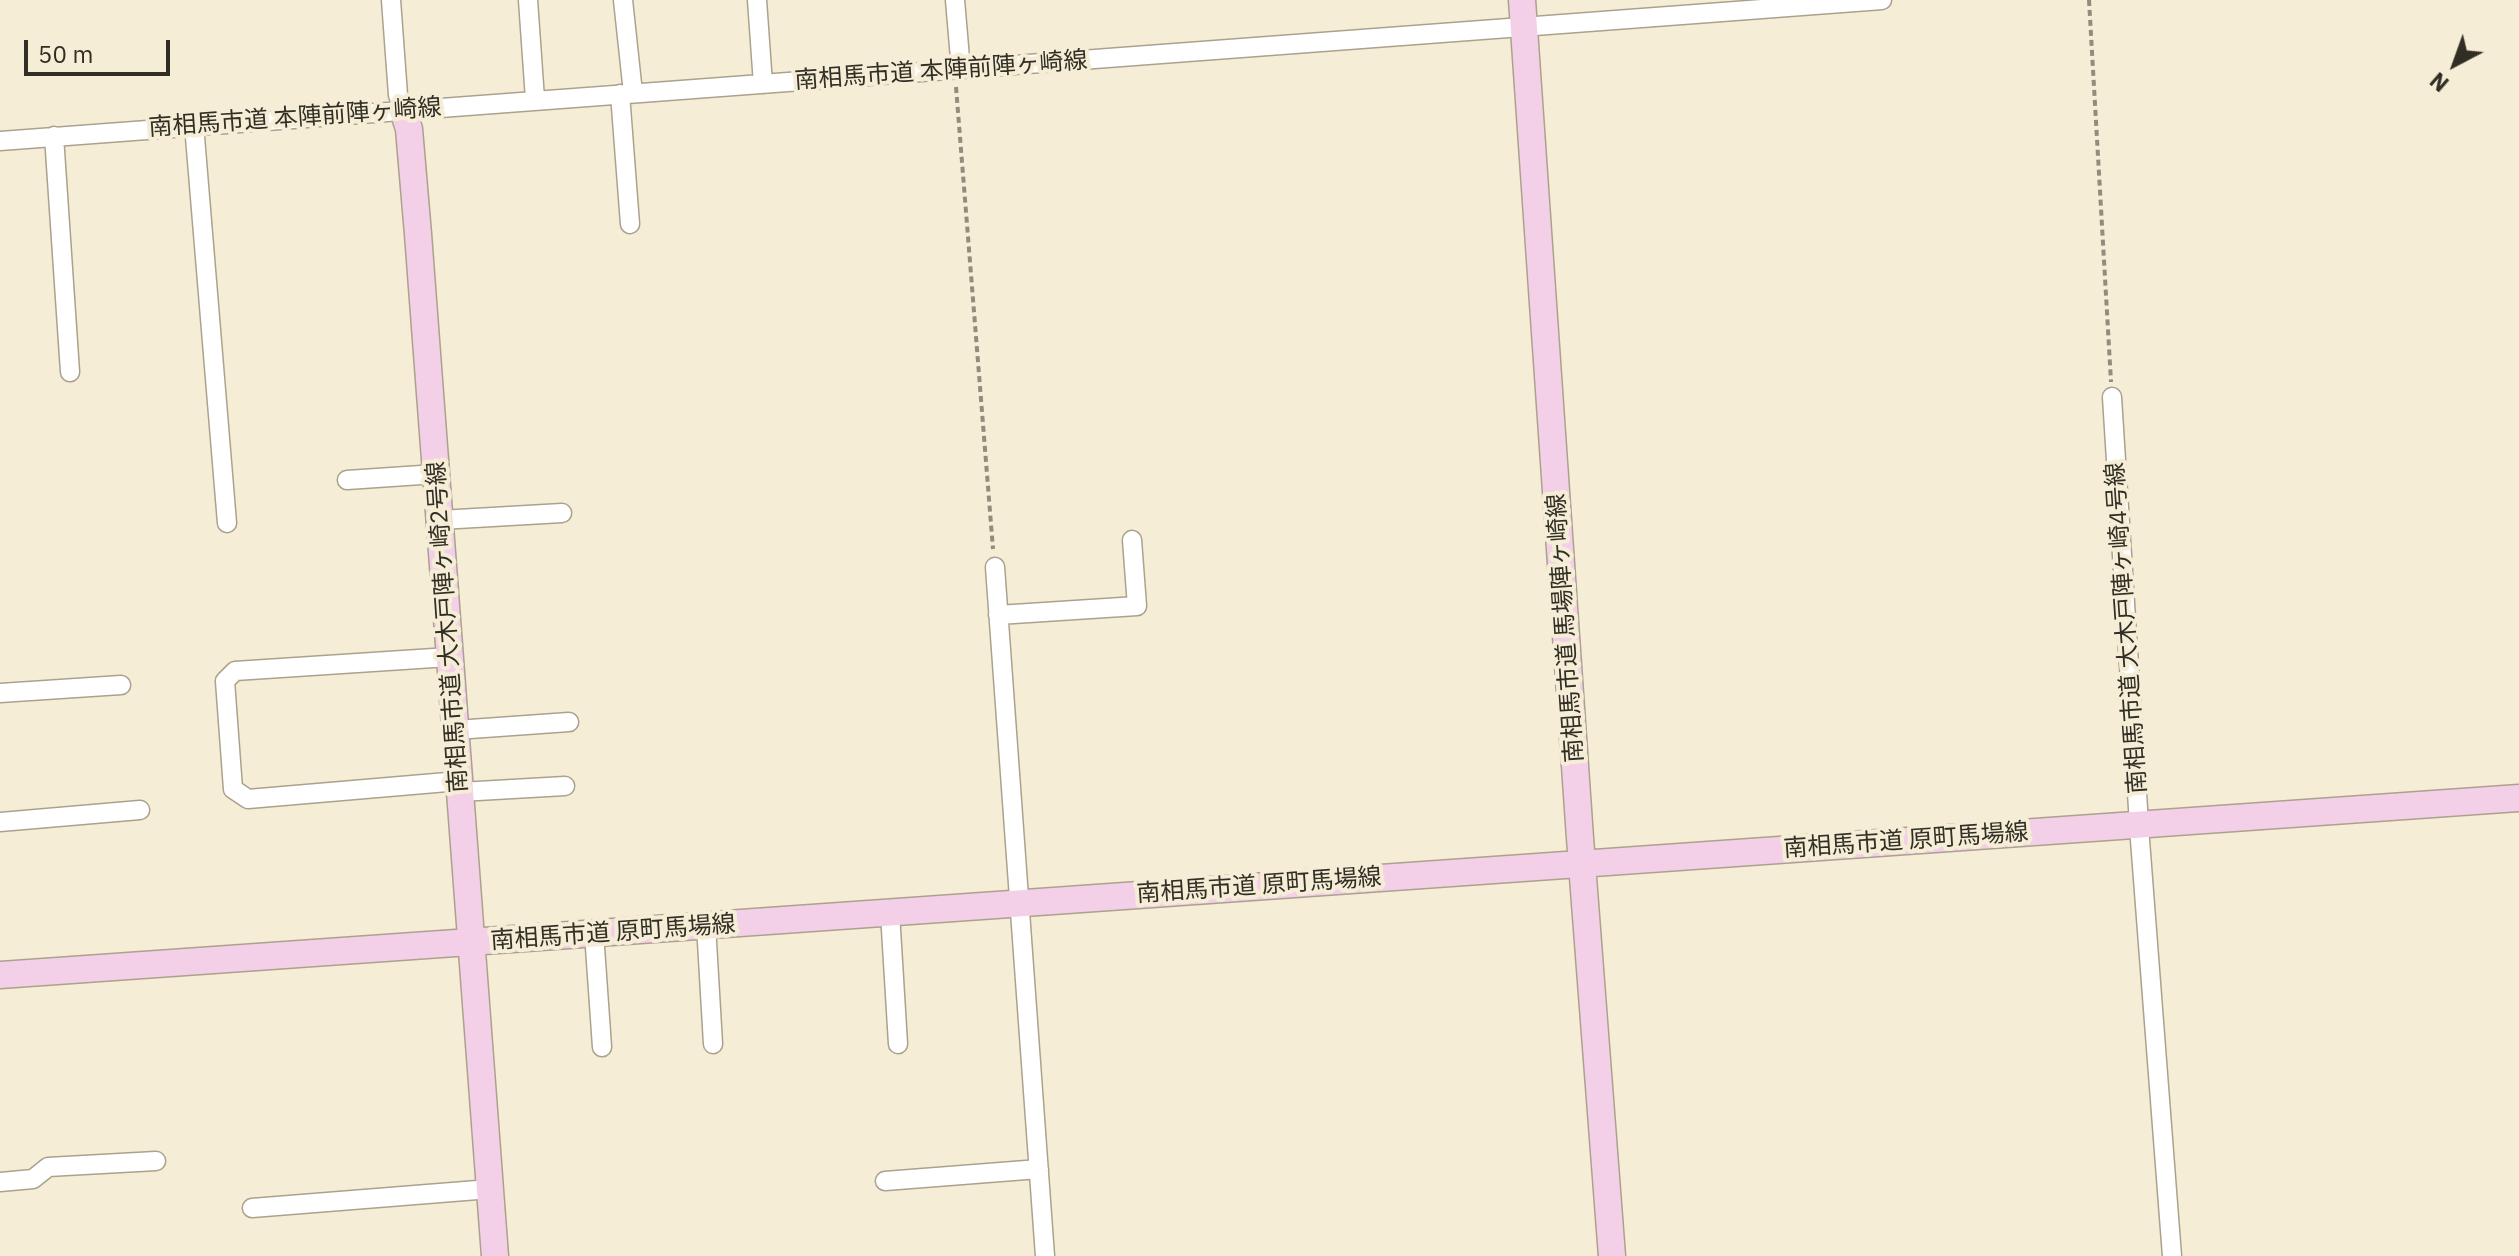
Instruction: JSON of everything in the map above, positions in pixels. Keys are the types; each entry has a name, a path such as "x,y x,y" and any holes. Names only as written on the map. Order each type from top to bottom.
{"street":[{"name":"南相馬市道 大木戸陣ヶ崎2号線","path":"391,0 398,95 409,129 495,1256"},
{"path":"528,0 535,99"},
{"path":"623,0 630,224"},
{"path":"757,0 763,84"},
{"path":"955,0 961,70"},
{"name":"南相馬市道 馬場陣ヶ崎線","path":"1522,0 1612,1256"},
{"name":"南相馬市道 本陣前陣ヶ崎線","path":"0,141 1882,0"},
{"path":"194,125 227,523"},
{"path":"54,136 70,372"},
{"name":"南相馬市道 大木戸陣ヶ崎4号線","path":"2112,397 2139,825 2172,1256"},
{"path":"347,480 436,474"},
{"path":"440,520 562,513"},
{"path":"998,615 1137,606 1132,540"},
{"path":"995,567 1045,1256"},
{"path":"449,657 235,671 225,681 233,789 248,799 460,787 565,786"},
{"path":"0,693 121,685"},
{"path":"456,730 569,722"},
{"name":"南相馬市道 原町馬場線","path":"0,975 2519,798"},
{"path":"0,822 140,810"},
{"path":"890,913 898,1044"},
{"path":"706,925 713,1044"},
{"path":"594,933 602,1047"},
{"path":"0,1182 33,1179 48,1167 156,1161"},
{"path":"885,1181 1039,1169"},
{"path":"252,1208 490,1189"}],"path":[{"path":"2089,0 2112,397"},
{"path":"961,70 955,82 995,567"}]}
